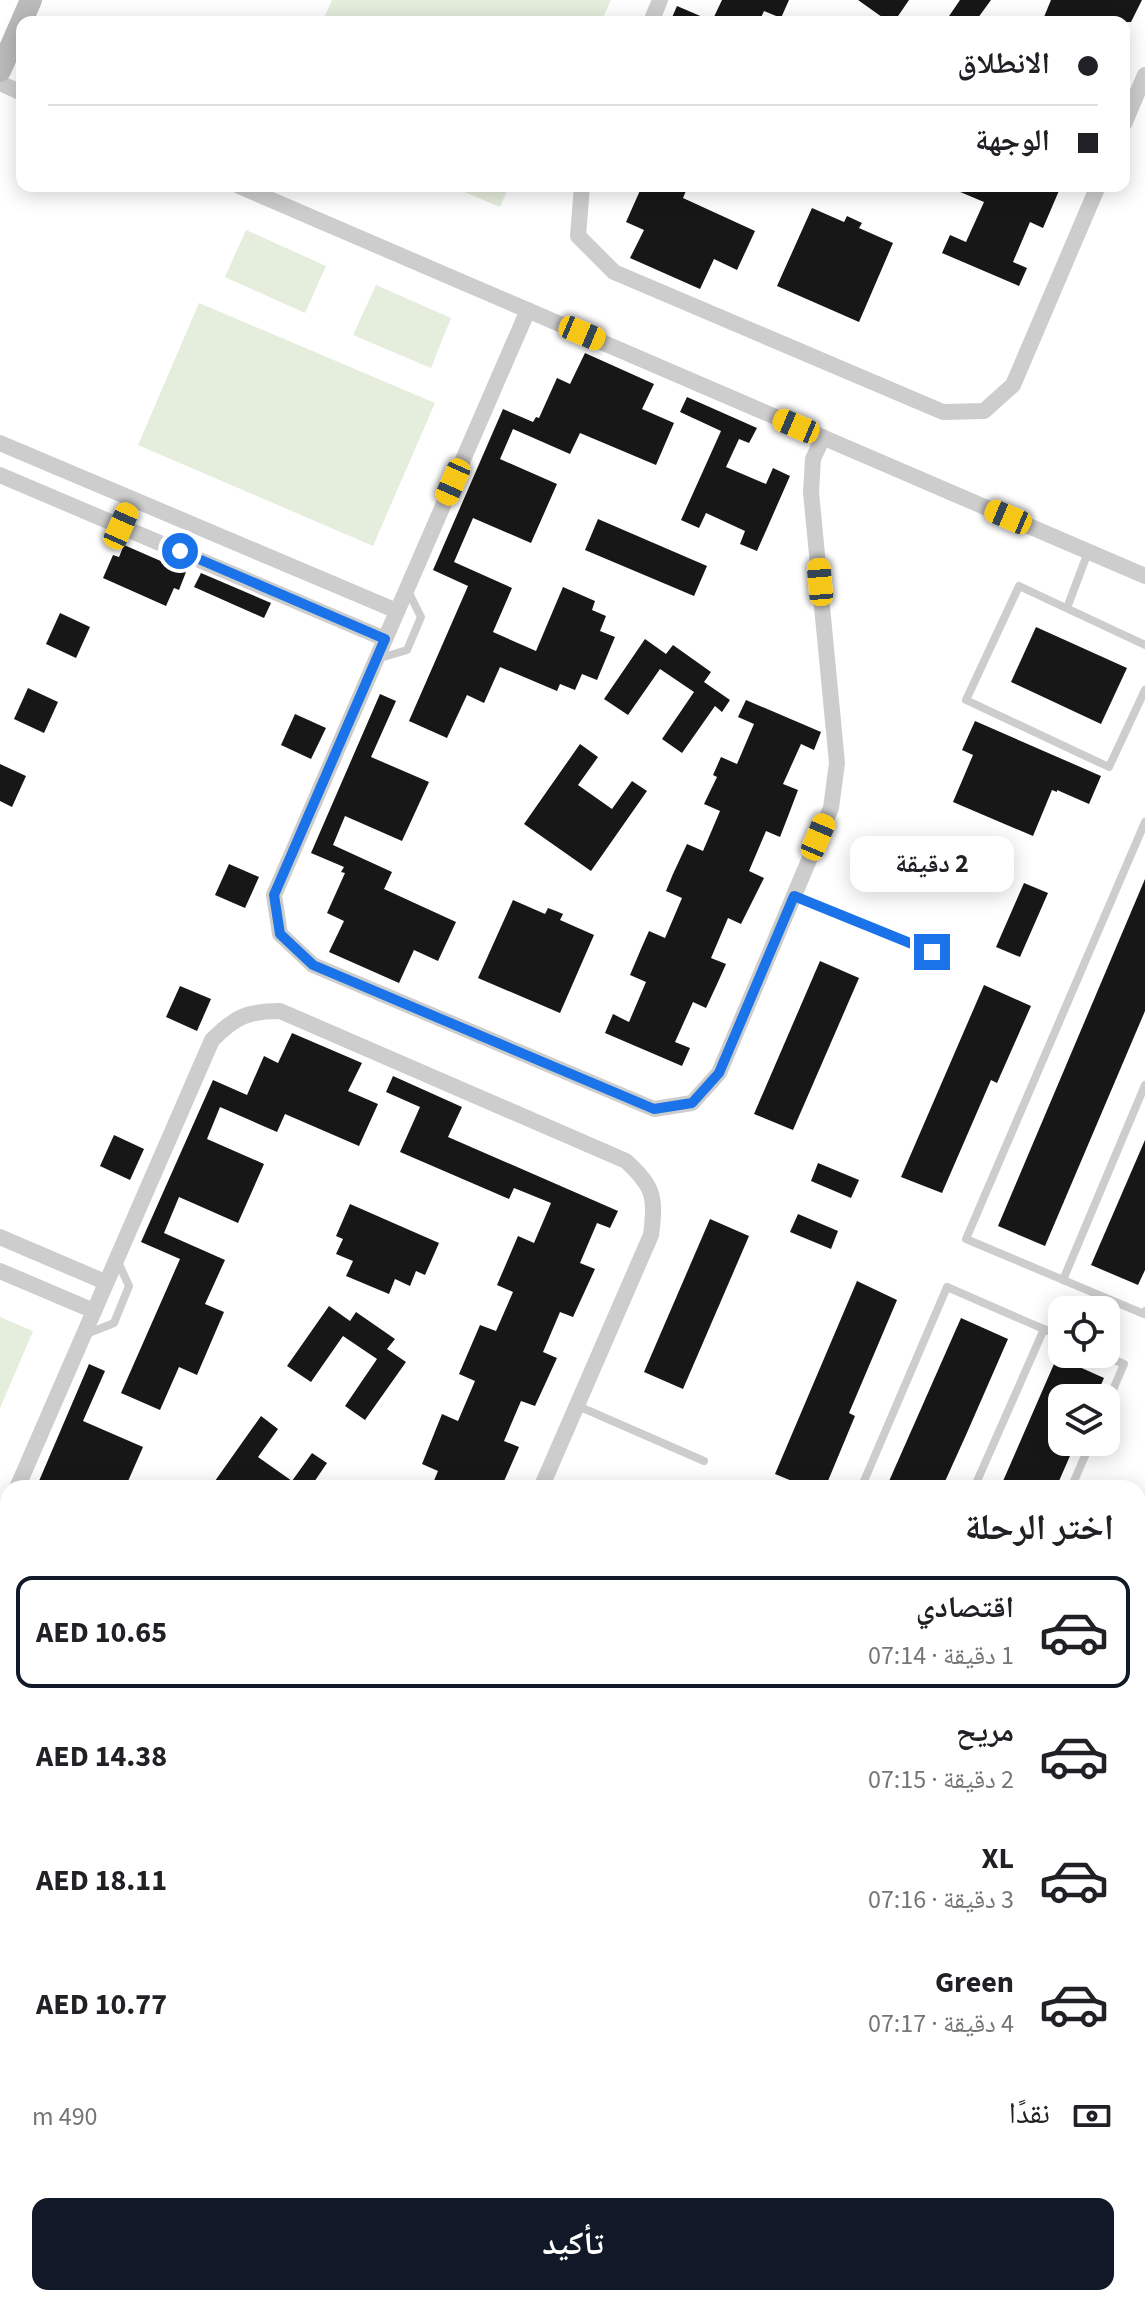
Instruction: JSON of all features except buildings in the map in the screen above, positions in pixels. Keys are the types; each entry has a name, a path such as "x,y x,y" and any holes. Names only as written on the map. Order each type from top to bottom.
{"main road":[{"path":"0,71 16,34"}],"street":[{"path":"1130,110 1145,75"},
{"path":"253,192 1145,576"},
{"path":"582,192 578,236 614,272 943,412 984,411 1013,385 1095,192"},
{"path":"528,310 274,895 280,934 313,965 654,1109 692,1103 719,1073 831,808 837,763 811,492 813,459 823,437"},
{"path":"0,443 397,611"},
{"path":"0,475 385,639"},
{"path":"121,526 133,499"},
{"path":"20,1480 212,1040 231,1021 256,1011 280,1011 626,1161 647,1180 655,1208 651,1235 544,1480"},
{"path":"0,1237 105,1282"},
{"path":"0,1271 94,1311"}],"lane":[{"path":"1067,608 1088,551"},
{"path":"1145,645 1019,586 966,700 1109,767 1145,690"},
{"path":"376,659 407,650 421,617 407,589"},
{"path":"1145,822 966,1239 1144,1314 1145,1311"},
{"path":"794,896 932,952"},
{"path":"1063,1280 1145,1085"},
{"path":"83,1336 114,1323 129,1286 116,1258"},
{"path":"864,1480 947,1287 1048,1331"},
{"path":"978,1480 1044,1329"},
{"path":"1115,1384 1124,1364 1120,1362"},
{"path":"577,1405 704,1461"},
{"path":"1074,1480 1085,1456"}],"green space":[{"path":"332,0 611,0 604,16 325,16"},
{"path":"464,192 506,192 500,207"},
{"path":"246,230 326,266 305,313 225,277"},
{"path":"376,285 451,318 431,368 353,335"},
{"path":"199,303 435,403 373,546 138,445"},
{"path":"0,1317 33,1331 0,1408"}],"route":[{"path":"180,551 385,639 274,895 280,934 313,965 654,1109 692,1103 719,1073 794,896 932,952"}]}
